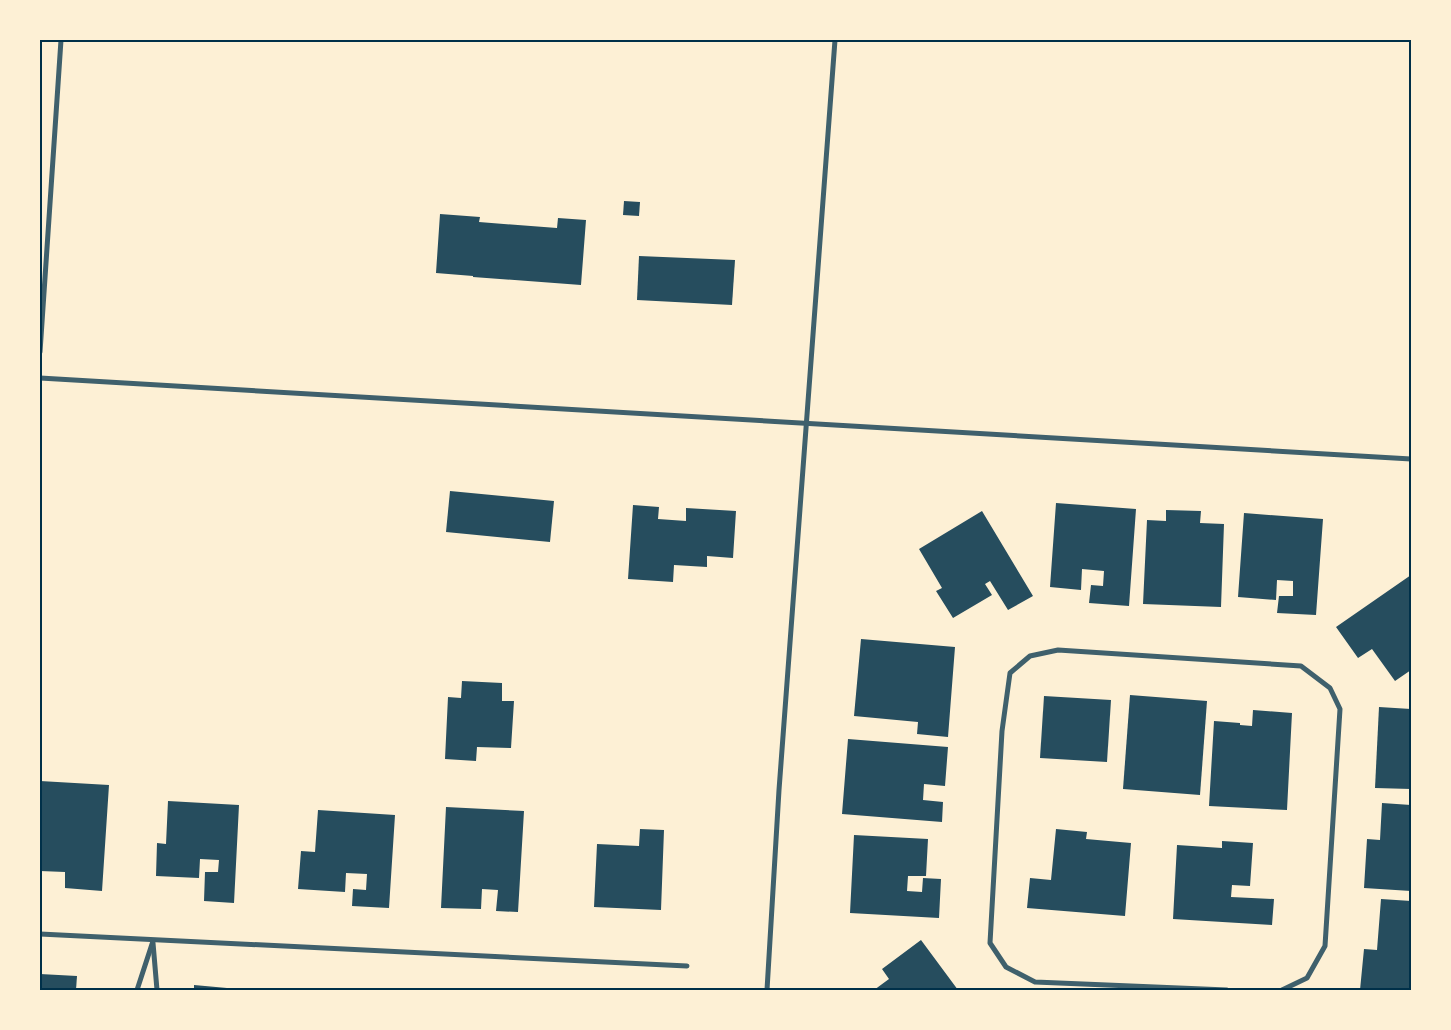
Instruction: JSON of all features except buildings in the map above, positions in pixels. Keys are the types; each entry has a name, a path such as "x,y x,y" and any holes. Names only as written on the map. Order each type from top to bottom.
{"street":[{"path":"40,352 62,40"},
{"path":"767,990 834,40"},
{"path":"40,378 1411,459"},
{"path":"1227,990 1131,989 1035,982 1006,967 990,943 1002,731 1010,673 1030,656 1058,650 1300,666 1330,688 1340,709 1325,946 1307,978 1282,990"},
{"path":"40,934 687,966"},
{"path":"137,990 153,941"},
{"path":"153,941 157,990"}]}
